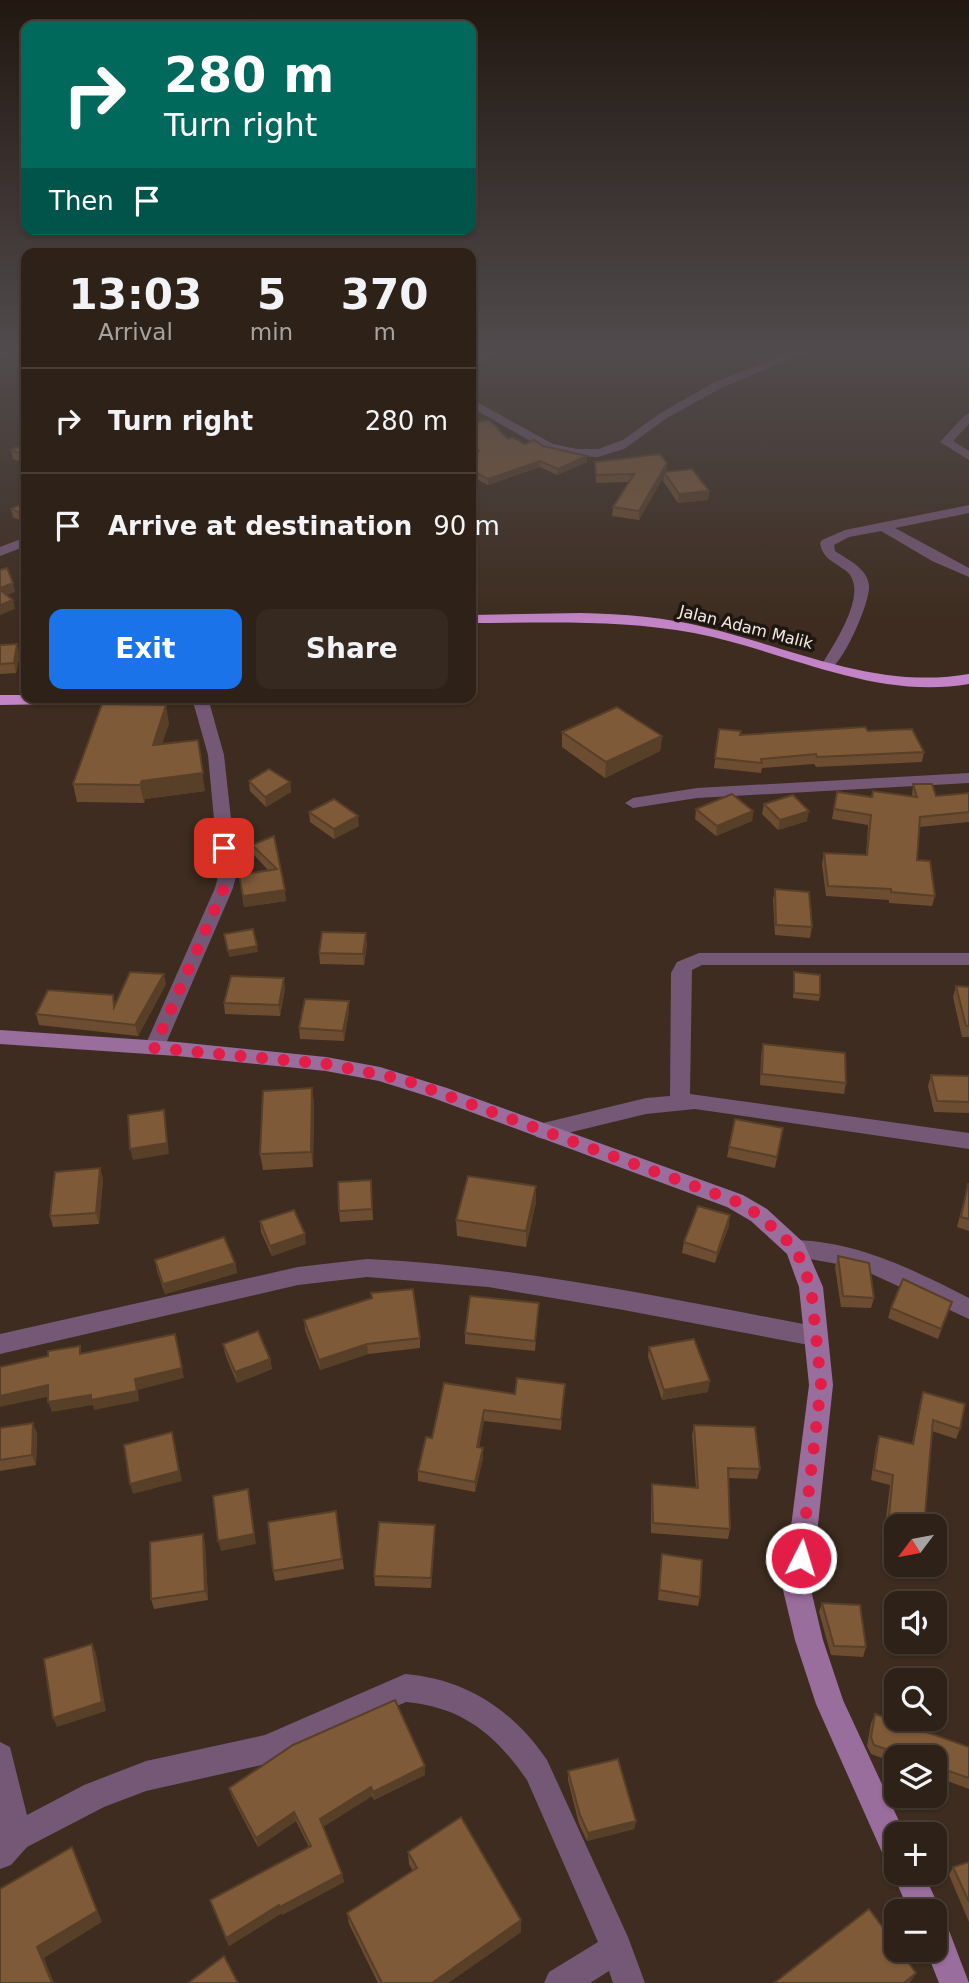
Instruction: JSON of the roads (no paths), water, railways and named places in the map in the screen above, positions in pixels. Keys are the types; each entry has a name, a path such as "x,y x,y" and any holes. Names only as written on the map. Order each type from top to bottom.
{"highway":[{"name":"Jalan Adam Malik","path":"476,619 570,618 643,621 704,631 828,666 902,682 947,684 969,679"},
{"path":"0,700 21,700"}],"main road":[{"path":"0,1037 326,1064 402,1079 735,1201 759,1215 796,1249 811,1287 821,1385 797,1590 809,1640 830,1703 884,1822"},
{"path":"947,1962 955,1983"}],"street":[{"path":"532,440 544,445 583,453 603,452 620,447 630,440"},
{"path":"948,440 946,442 969,456"},
{"path":"828,666 859,606 863,584 859,575 829,553 827,543 845,534 969,509"},
{"path":"883,526 937,558 969,573"},
{"path":"0,551 21,543"},
{"path":"154,1048 224,888 228,873 216,755 201,703"},
{"path":"633,803 709,792 969,778"},
{"path":"680,1103 681,974 689,962 699,959 969,959"},
{"path":"543,1131 646,1106 717,1103 969,1141"},
{"path":"796,1249 819,1249 872,1264 969,1309"},
{"path":"0,1344 298,1276 367,1268 427,1270 488,1278 814,1336"},
{"path":"0,1757 8,1845 47,1818 146,1776 266,1749 405,1688 427,1688 451,1695 499,1725 523,1748 537,1770 617,1948 629,1983"},
{"path":"560,1983 617,1948"}]}
